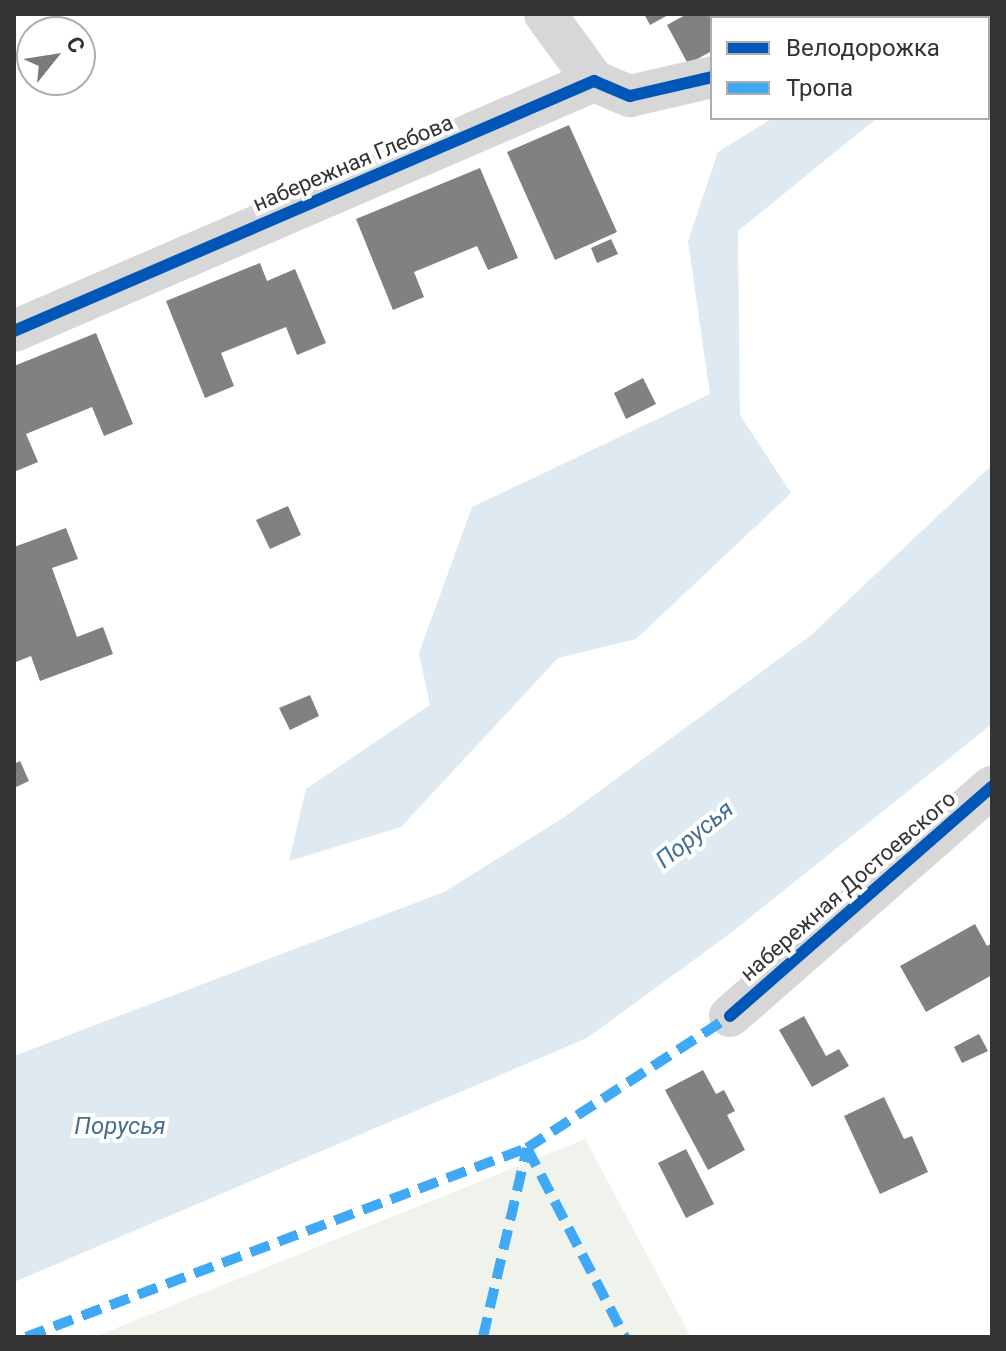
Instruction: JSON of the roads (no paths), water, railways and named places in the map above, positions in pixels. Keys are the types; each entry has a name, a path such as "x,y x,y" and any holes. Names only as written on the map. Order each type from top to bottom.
{"street":[{"path":"545,14 594,81 630,96 710,77"},
{"name":"набережная Глебова","path":"14,331 594,81"},
{"name":"набережная Достоевского","path":"730,1016 992,787"}],"water":[{"path":"992,14 992,61 990,16 940,16"},
{"path":"770,120 875,120 738,231 740,415 791,493 636,639 558,658 401,827 289,861 306,789 430,705 419,653 472,507 710,394 688,241 718,152"},
{"name":"Порусья","path":"992,465 992,724 728,935 587,1038 14,1282 14,1056 444,892 563,818 810,636"}]}
